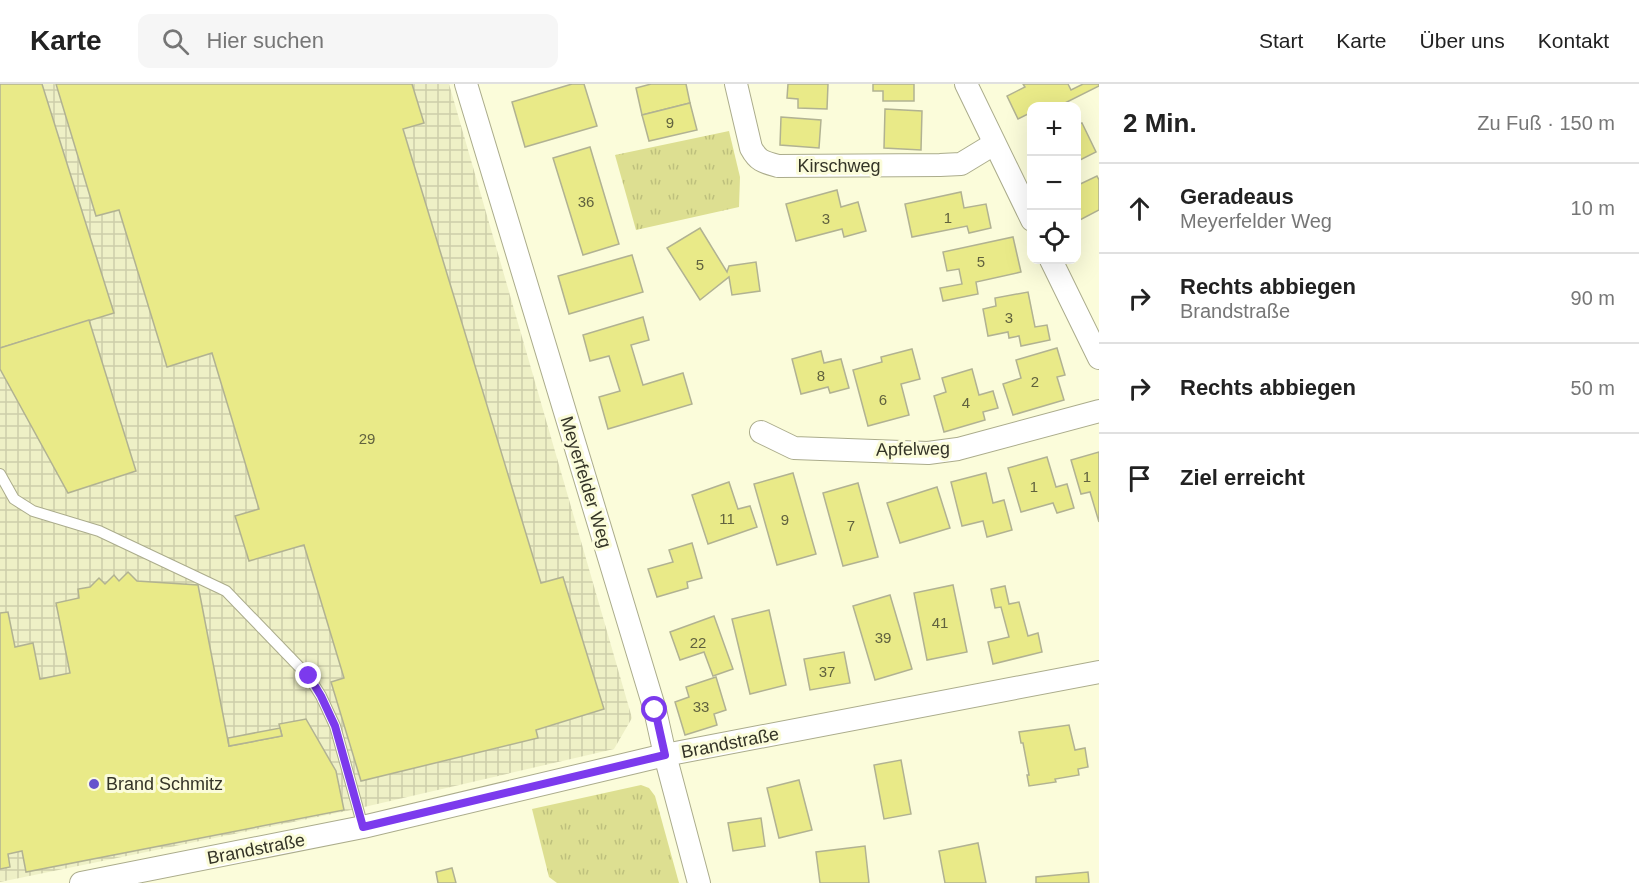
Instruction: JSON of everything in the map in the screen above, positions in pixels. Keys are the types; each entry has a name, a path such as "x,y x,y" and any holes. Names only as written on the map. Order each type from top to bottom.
{"street":[{"name":"Meyerfelder Weg","path":"466,84 655,710 699,883"},
{"name":"Kirschweg","path":"736,84 751,148 764,162 778,166 961,164 994,144"},
{"path":"966,84 1027,210"},
{"path":"1053,264 1099,358"},
{"name":"Apfelweg","path":"761,432 794,448 928,453 958,448 1099,411"},
{"name":"Brandstraße","path":"81,883 363,827 665,755 1099,672"}],"lane":[{"path":"0,474 14,499 33,512 99,531 226,591 309,676 315,686 335,726 363,827"}],"shaded area":[{"path":"0,84 449,84 632,718 614,749 347,811 0,882"}],"green space":[{"path":"729,131 740,177 739,207 636,230 615,155"},
{"path":"641,785 649,788 655,796 679,883 557,883 549,877 532,809"}],"building":[{"path":"0,84 42,84 114,313 0,348"},
{"path":"56,84 412,84 424,123 403,129 541,583 563,577 604,709 536,730 538,738 361,781 331,682 344,678 304,545 249,561 235,516 259,509 212,353 167,367 119,210 96,216"},
{"path":"572,84 584,84 597,126 525,147 512,102"},
{"path":"651,84 686,84 690,103 642,115 636,88"},
{"path":"788,84 828,84 827,109 798,108 798,99 787,98"},
{"path":"873,84 914,84 914,101 883,101 883,91 873,91"},
{"path":"1023,84 1068,84 1071,90 1083,84 1099,84 1067,102 1027,102 1027,114 1018,119 1007,96 1025,87"},
{"path":"690,103 697,130 649,141 642,115"},
{"path":"885,109 922,111 921,150 884,148"},
{"path":"781,117 821,120 819,148 780,145"},
{"path":"1081,123 1096,152 1081,160 1081,156"},
{"path":"590,147 619,244 583,255 553,158"},
{"path":"1097,176 1099,180 1099,210 1081,219 1081,210 1081,184"},
{"path":"837,190 841,207 858,202 866,231 844,237 842,229 796,241 786,204"},
{"path":"961,192 964,208 986,204 991,228 969,233 967,226 912,237 905,204"},
{"path":"700,228 727,272 729,266 756,262 760,291 732,295 729,277 700,300 667,248"},
{"path":"1013,237 1021,272 976,282 978,294 943,301 940,288 962,284 959,269 947,271 943,252"},
{"path":"632,255 643,292 569,314 558,276"},
{"path":"1028,292 1035,327 1047,325 1050,340 1021,346 1019,336 1009,338 1008,332 988,336 983,309 996,306 995,298"},
{"path":"643,317 649,340 631,345 643,385 683,373 692,404 608,429 599,397 620,391 609,356 590,361 583,335"},
{"path":"89,320 136,471 68,493 0,369 0,348"},
{"path":"1057,348 1065,375 1057,377 1064,400 1013,415 1003,384 1021,378 1016,360"},
{"path":"912,349 920,379 901,384 909,415 868,426 853,370 882,362 881,357"},
{"path":"821,351 824,363 841,359 849,388 830,393 828,387 801,394 792,359"},
{"path":"972,369 979,395 993,391 998,408 983,412 985,420 944,432 934,396 946,392 942,378"},
{"path":"1099,452 1099,522 1090,492 1081,494 1071,460"},
{"path":"1047,457 1056,487 1067,484 1074,508 1057,513 1053,503 1021,512 1008,468"},
{"path":"793,473 816,554 777,565 754,484"},
{"path":"986,473 993,503 1004,500 1012,530 987,537 983,521 962,526 951,482"},
{"path":"729,482 738,509 750,506 757,527 708,544 692,495"},
{"path":"858,483 878,557 843,566 823,493"},
{"path":"937,487 950,528 900,543 887,503"},
{"path":"692,543 702,578 687,582 688,588 657,597 648,569 673,562 669,550"},
{"path":"128,572 137,581 198,585 229,746 282,736 279,724 306,719 336,771 344,810 26,872 22,851 8,854 10,867 0,869 0,613 8,612 15,647 33,643 40,679 70,673 56,603 79,598 78,589 90,587 99,578 105,584 114,575 119,581"},
{"path":"953,585 967,652 927,660 914,593"},
{"path":"1005,586 1009,604 1019,602 1028,636 1038,633 1042,652 993,664 988,642 1009,637 1001,607 995,608 991,589"},
{"path":"890,595 912,669 875,680 853,606"},
{"path":"769,610 786,685 750,694 732,619"},
{"path":"714,616 733,669 713,676 704,652 680,660 670,632"},
{"path":"844,652 850,683 810,690 804,659"},
{"path":"716,677 726,710 714,714 717,725 685,735 675,702 689,697 686,687"},
{"path":"1069,725 1075,750 1085,748 1088,767 1078,769 1079,775 1055,779 1056,782 1029,786 1027,775 1029,775 1019,732"},
{"path":"280,728 282,736 229,746 228,738"},
{"path":"901,760 911,814 884,819 874,765"},
{"path":"799,780 812,830 779,838 767,788"},
{"path":"761,818 765,846 733,851 728,823"},
{"path":"978,843 986,883 945,883 939,851"},
{"path":"865,846 869,883 820,883 816,852"},
{"path":"452,868 456,883 438,883 436,872"},
{"path":"1088,872 1089,883 1036,883 1036,877"}],"place":[{"name":"Brand Schmitz","path":"94,784"}],"route":[{"path":"309,676 335,726 363,827 665,755 655,710"}]}
